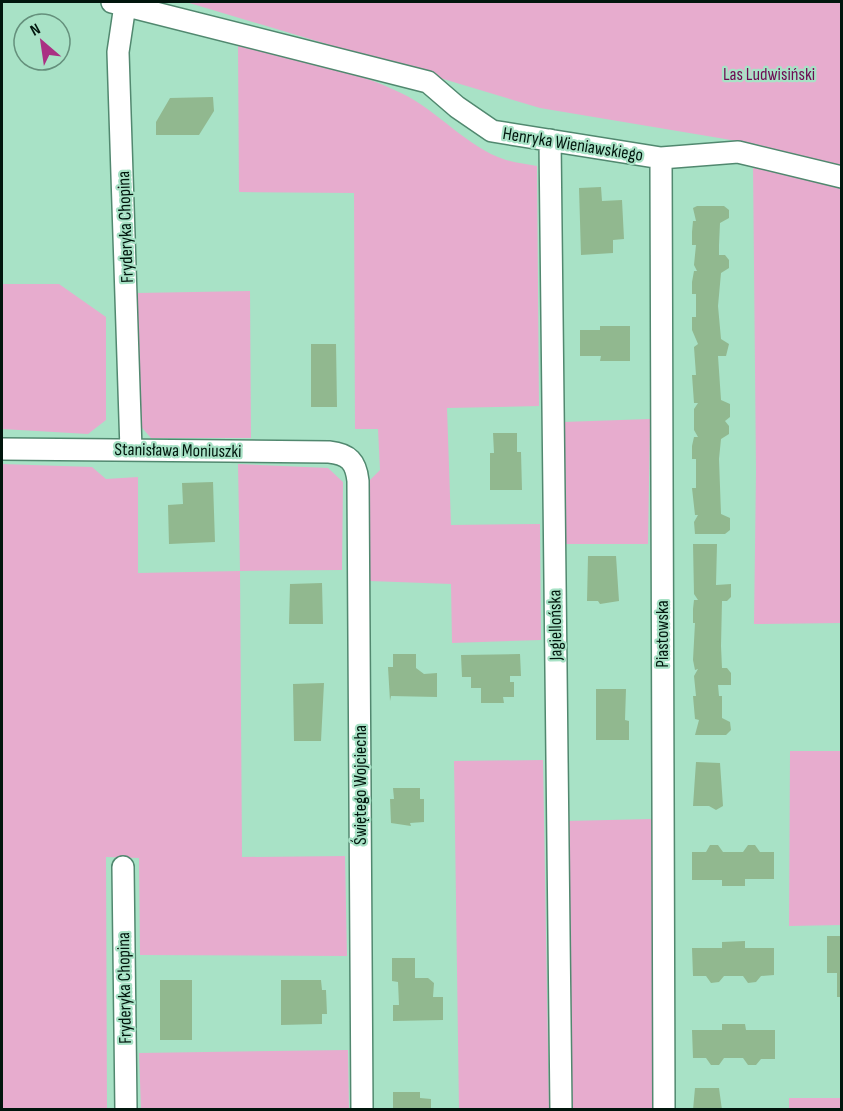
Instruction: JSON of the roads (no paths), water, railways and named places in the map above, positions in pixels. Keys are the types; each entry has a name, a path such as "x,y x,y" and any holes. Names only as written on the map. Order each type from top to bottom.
{"street":[{"name":"Henryka Wieniawskiego","path":"119,3 428,82 457,107 492,131 661,158 728,151 842,177"},
{"name":"Fryderyka Chopina","path":"119,3 118,52 131,450"},
{"name":"Jagiellońska","path":"550,140 561,1110"},
{"name":"Piastowska","path":"661,158 664,1110"},
{"name":"Stanisława Moniuszki","path":"2,448 330,452 342,454 352,461"},
{"name":"Świętego Wojciecha","path":"352,461 358,482 362,1110"},
{"name":"Fryderyka Chopina","path":"123,867 126,1110"}],"park label":[{"name":"Las Ludwisiński","path":"769,74"}]}
